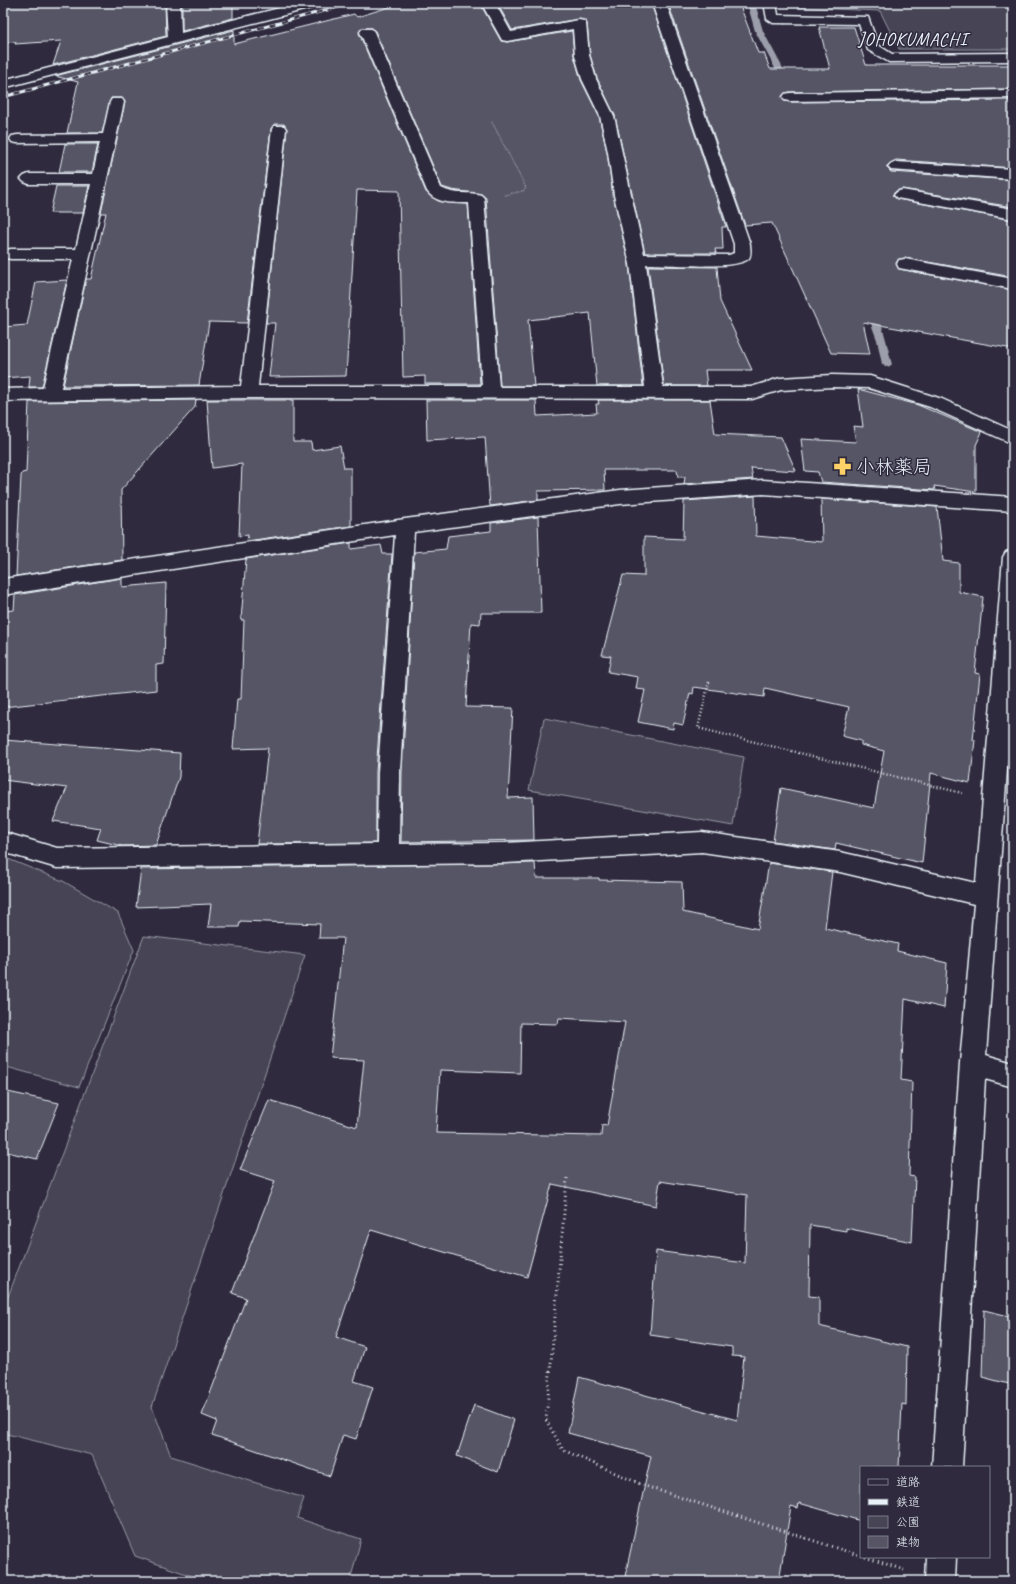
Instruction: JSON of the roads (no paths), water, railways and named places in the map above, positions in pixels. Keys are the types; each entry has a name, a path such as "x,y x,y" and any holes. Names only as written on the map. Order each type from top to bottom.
{"street":[{"path":"173,3 175,39"},
{"path":"3,84 314,3"},
{"path":"636,259 731,260 742,256 742,244 658,3"},
{"path":"490,6 507,37 580,24 582,55 589,79 607,116 636,259 655,393"},
{"path":"366,32 435,191 448,198 476,198 491,393"},
{"path":"790,97 1013,94"},
{"path":"51,394 117,102"},
{"path":"249,392 279,129"},
{"path":"17,139 108,138"},
{"path":"896,168 1013,174"},
{"path":"29,179 99,179"},
{"path":"902,195 1013,214"},
{"path":"11,254 82,254"},
{"path":"904,264 1013,284"},
{"path":"3,395 249,392 752,393 780,384 832,381 870,382 936,403 1013,438"},
{"path":"3,587 405,526 620,497 763,487 1013,504"},
{"path":"388,854 389,772 405,526"},
{"path":"947,1466 973,1063 986,896 994,801 1008,687 1013,557"},
{"path":"3,842 57,858 505,853 702,842 840,862 986,896"},
{"path":"973,1063 1013,1075"},
{"path":"940,1581 941,1558"}],"lane":[{"path":"770,3 773,19 864,20 872,47 889,58 1013,57"}],"waterway":[{"path":"751,3 759,31 782,74 779,84"},
{"path":"871,310 882,340 887,364"}],"railway":[{"path":"3,97 353,3"}],"place":[{"name":"小林薬局","path":"843,467"}],"district":[{"name":"JOHOKUMACHI","path":"913,39"}]}
